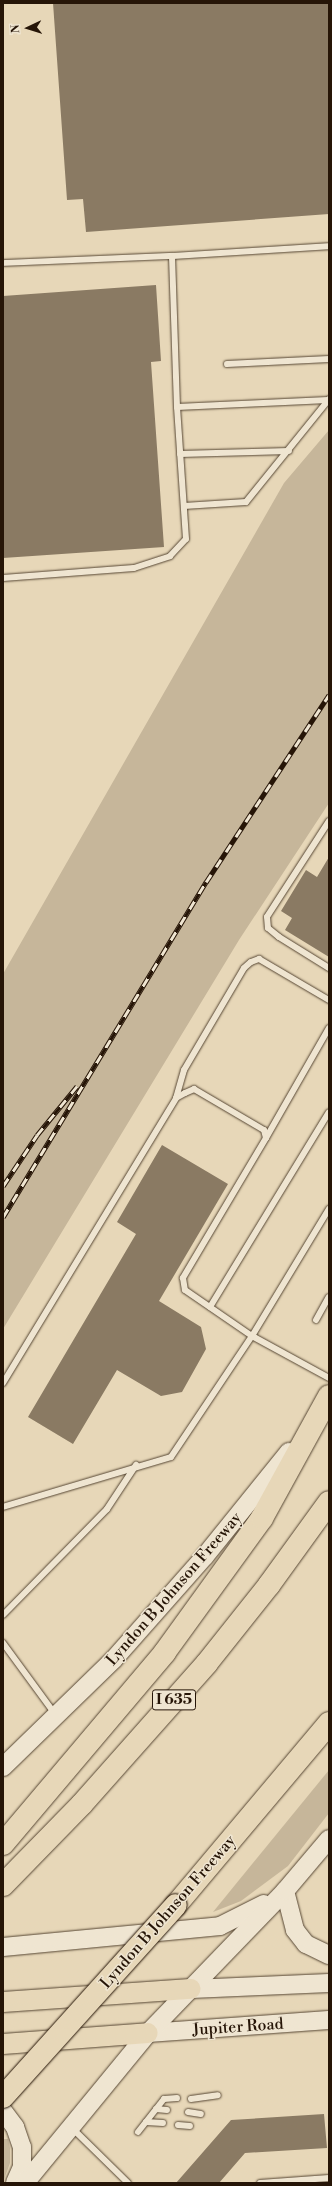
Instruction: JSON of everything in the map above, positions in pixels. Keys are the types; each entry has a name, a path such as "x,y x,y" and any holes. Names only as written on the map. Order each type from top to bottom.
{"highway":[{"path":"3,1844 165,1652 262,1518 329,1396"},
{"name":"I 635","path":"3,1885 82,1804 207,1663 269,1585 329,1502"},
{"name":"Lyndon B Johnson Freeway","path":"3,2097 176,1905 329,1723"}],"main road":[{"name":"Lyndon B Johnson Freeway","path":"3,1767 114,1659 205,1556 282,1463 329,1396"},
{"path":"25,2183 148,2034 285,1891 329,1839"},
{"path":"3,1947 220,1926 247,1915 285,1891"},
{"path":"285,1891 295,1930 306,1944 329,1955"},
{"path":"3,2002 191,1989 329,1983"},
{"name":"Jupiter Road","path":"148,2034 329,2020"},
{"path":"3,2044 148,2034"},
{"path":"3,2111 15,2127 22,2147 22,2167 15,2183"}],"lane":[{"path":"3,262 172,256 329,246"},
{"path":"3,578 134,568 170,556 186,539 177,407 172,256"},
{"path":"227,364 329,359"},
{"path":"177,407 328,399"},
{"path":"184,506 246,502 289,450 328,399"},
{"path":"180,454 289,450"},
{"path":"329,821 267,917 268,928 279,937 329,968"},
{"path":"3,1383 176,1098 184,1070 244,968 251,962 259,959 329,1000"},
{"path":"329,1028 183,1278 185,1290 252,1336 329,1378"},
{"path":"176,1098 194,1089 264,1130 266,1138"},
{"path":"210,1307 329,1112"},
{"path":"3,1507 136,1465 171,1457 252,1336 329,1209"},
{"path":"316,1320 329,1297"},
{"path":"3,1615 107,1509 136,1465"},
{"path":"3,1643 56,1715"},
{"path":"191,2099 218,2095"},
{"path":"138,2132 164,2099 177,2098"},
{"path":"156,2109 166,2110"},
{"path":"188,2112 201,2114"},
{"path":"146,2122 163,2123"},
{"path":"178,2125 190,2126"},
{"path":"71,2128 128,2183"},
{"path":"260,2183 329,2178"}],"shaded area":[{"path":"329,430 329,803 239,940 3,1329 3,974 284,483"},
{"path":"329,1770 329,1813 288,1866 241,1901 213,1912"},
{"path":"3,2139 8,2139 10,2148 10,2163 3,2182"}],"building":[{"path":"53,3 329,3 329,214 86,232 83,199 67,200"},
{"path":"156,285 161,361 151,362 164,547 3,558 3,296"},
{"path":"329,857 329,957 285,930 292,918 281,911 306,870 317,877"},
{"path":"162,1145 228,1184 159,1301 201,1327 206,1349 182,1392 161,1396 117,1370 73,1444 28,1417 136,1234 117,1222"},
{"path":"324,2114 327,2148 245,2153 219,2183 176,2183 231,2120"}],"railway":[{"path":"3,1217 206,882 329,695"},
{"path":"3,1186 37,1135 77,1086"}]}
